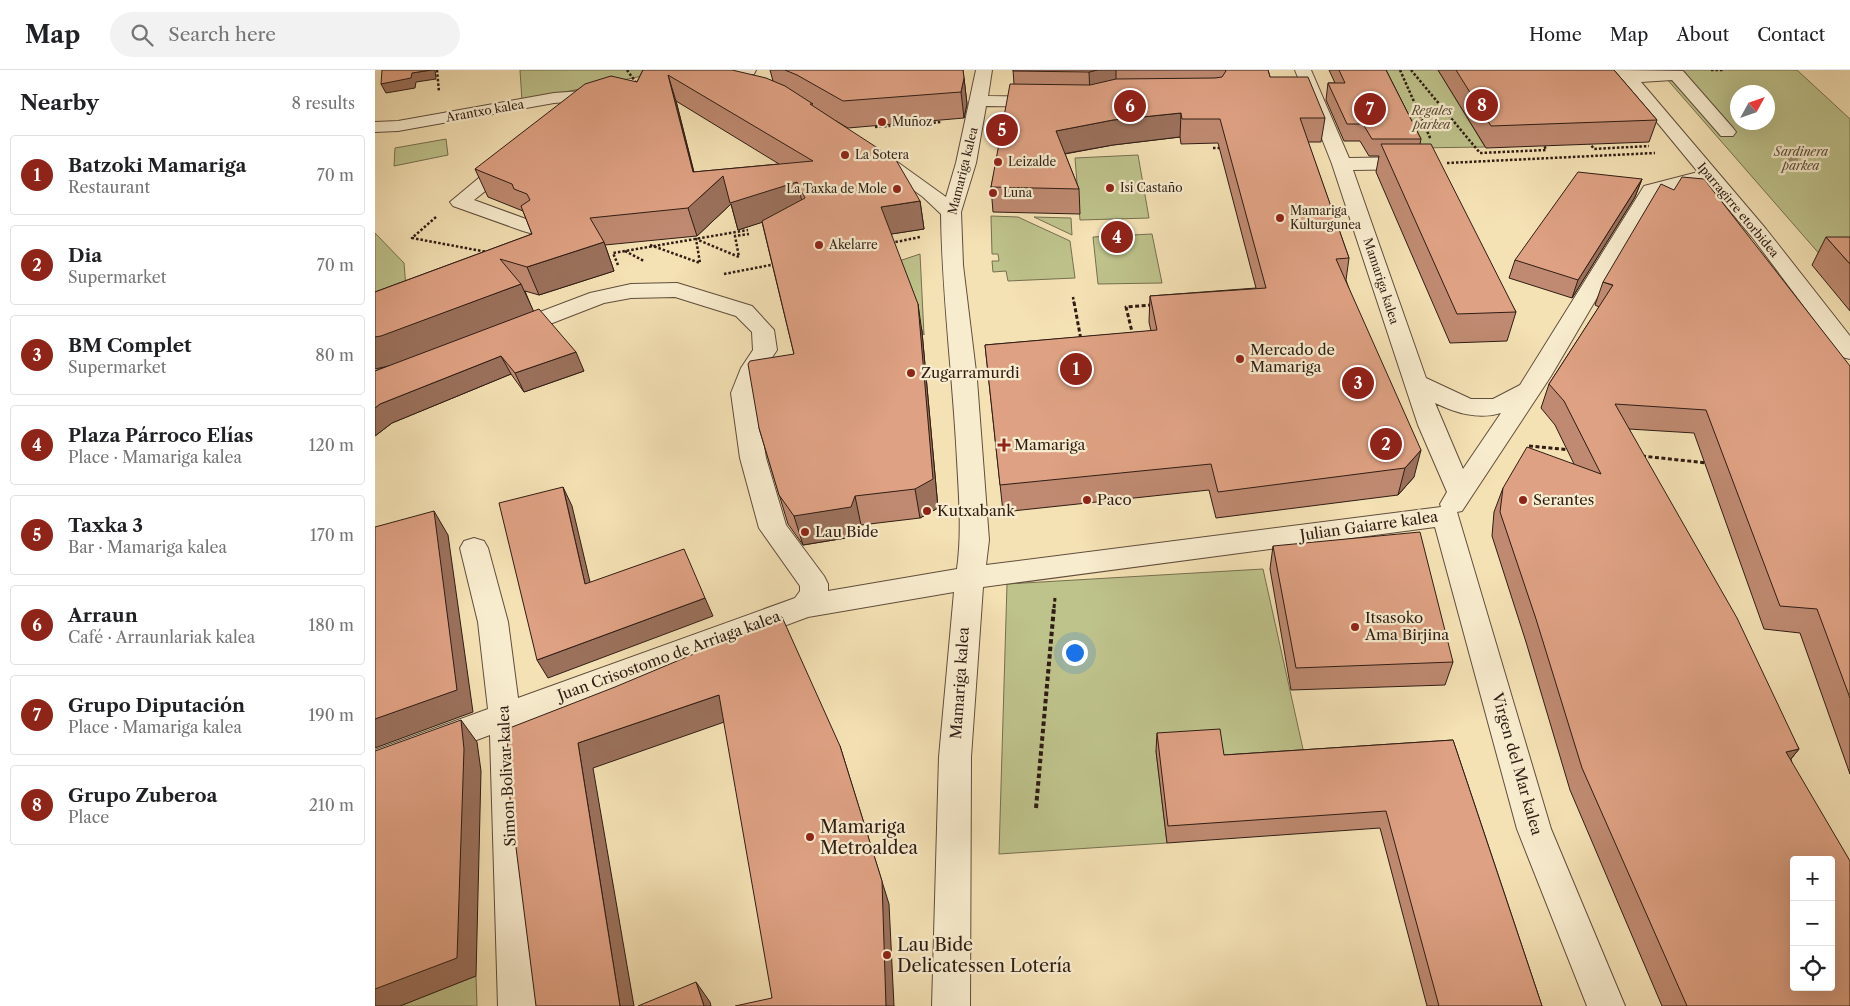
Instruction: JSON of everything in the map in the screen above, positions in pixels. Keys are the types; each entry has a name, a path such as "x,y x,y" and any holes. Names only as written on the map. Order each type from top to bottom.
{"street":[{"path":"688,80 750,80 764,70"},
{"name":"Mamariga kalea","path":"951,1006 955,757 965,612 975,540 972,361 952,265 951,212 966,163 978,111 984,70"},
{"name":"Mamariga kalea","path":"1303,70 1342,164 1407,360 1417,383 1453,504"},
{"path":"1625,73 1677,76 1727,132"},
{"name":"Iparragirre etorbidea","path":"1625,73 1759,233 1850,352"},
{"name":"Arantxo kalea","path":"375,127 398,126 554,98 596,95 639,86"},
{"name":"Arantxo kalea","path":"573,113 596,95"},
{"path":"978,111 1063,102"},
{"path":"859,145 930,192 951,212"},
{"path":"528,148 460,202 530,227"},
{"path":"1342,164 1434,164"},
{"path":"1453,504 1530,388 1651,190 1709,174"},
{"path":"493,338 598,298 631,291 677,290 744,311 763,330 765,350 753,368 743,393 753,458 773,528 814,584 814,592 805,606"},
{"path":"1417,383 1450,402 1482,410 1497,408 1530,388"},
{"name":"Julian Gaiarre kalea","path":"970,578 1057,568 1453,504"},
{"name":"Virgen del Mar kalea","path":"1453,504 1534,829 1606,1006"},
{"name":"Simon Bolivar kalea","path":"474,548 493,622 505,717 517,1006"},
{"name":"Juan Crisostomo de Arriaga kalea","path":"375,764 805,606 970,578"}],"path":[{"path":"627,70 639,86"},
{"path":"1400,70 1438,154 1427,159 1434,164 1659,153"},
{"path":"1411,70 1480,153 1546,150 1541,142"},
{"path":"875,127 978,111"},
{"path":"1588,142 1594,149 1652,146"},
{"path":"1213,148 1223,148"},
{"path":"441,213 412,238 488,251 481,257"},
{"path":"619,267 613,253 650,245 747,230"},
{"path":"696,239 739,257 735,236 749,234"},
{"path":"889,243 920,238"},
{"path":"650,245 701,263 696,239"},
{"path":"723,274 777,264"},
{"path":"1073,296 1083,348"},
{"path":"1135,344 1126,307 1156,305"},
{"path":"1494,443 1573,450"},
{"path":"1633,456 1712,463"},
{"path":"1036,808 1057,568"}],"green space":[{"path":"520,70 671,70 522,101"},
{"name":"Regales parkea","path":"1375,70 1438,70 1485,147 1414,148"},
{"name":"Sardinera parkea","path":"1659,70 1797,70 1850,119 1850,264 1829,265"},
{"path":"446,139 448,155 394,166 395,148"},
{"name":"Isi Castaño","path":"1138,155 1149,218 1080,220 1075,158"},
{"path":"991,216 1018,217 1070,241 1075,278 1008,281 1006,271 993,272 992,261 999,261 998,254 992,254"},
{"path":"1034,217 1071,218 1072,235"},
{"path":"375,233 404,263 406,288 375,297"},
{"path":"1152,234 1162,283 1098,284 1093,237"},
{"path":"920,254 924,335 896,262"},
{"path":"1263,569 1307,767 1156,751 1167,843 999,854 1007,584"},
{"path":"476,976 477,1006 400,1006"}],"building":[{"path":"382,70 431,70 412,73 411,78 381,84"},
{"path":"643,70 732,70 766,78 785,86 896,160 920,201 881,207 918,304 933,479 915,489 855,496 851,507 794,516 779,495 759,428 748,364 750,361 794,354 762,221 805,198 797,182 730,203 723,176 688,208 590,218 604,242 527,267 500,259 521,284 375,337 375,292 532,234 521,206 530,200 527,194 514,189 512,184 475,169 585,84 611,76 637,82","holes":["668,75 813,161 693,172"]},
{"path":"785,70 963,70 964,78 961,92 843,101"},
{"path":"1013,70 1097,70 1089,72"},
{"path":"1225,70 1268,70 1270,77 1308,77 1325,118 1300,118 1349,258 1336,259 1421,450 1405,468 1218,492 1211,464 1000,485 985,345 1157,330 1150,296 1266,288 1220,119 1182,119 1181,113 1113,120 1056,131 1079,189 991,187 1010,84 1090,85 1116,79 1215,78 1222,77"},
{"path":"1339,70 1386,70 1421,139 1372,139 1363,124 1347,124 1328,83 1345,83"},
{"path":"1456,70 1614,70 1657,120 1491,126"},
{"path":"1381,144 1431,144 1516,312 1457,314"},
{"path":"1578,172 1642,179 1578,280 1515,260"},
{"path":"1682,177 1704,179 1850,366 1850,698 1817,609 1780,606 1706,410 1615,404 1737,618 1799,749 1786,752 1850,861 1850,1006 1687,1006 1582,768 1536,619 1500,512 1503,488 1527,447 1601,474 1564,401 1549,384 1613,285 1603,282 1661,184 1674,190"},
{"path":"1826,237 1850,237 1850,264"},
{"path":"539,309 576,352 515,373 501,356 380,404 375,408 375,371"},
{"path":"563,487 585,584 684,549 705,598 537,660 499,503"},
{"path":"434,511 457,690 375,719 375,527"},
{"name":"Itsasoko Ama Birjina","path":"1420,532 1453,662 1296,668 1273,546"},
{"path":"782,617 840,746 882,881 886,1006 735,1006 772,998 719,695 578,743 620,1006 536,1006 510,800 507,729 615,687"},
{"path":"461,720 464,749 457,958 375,989 375,751"},
{"path":"1220,729 1224,755 1453,740 1542,1006 1439,1006 1386,811 1168,826 1157,733"},
{"path":"696,982 704,1006 638,1006"}],"place":[{"name":"Grupo Zuberoa","path":"1482,105"},
{"name":"Arraun","path":"1130,106"},
{"name":"Grupo Diputación","path":"1370,109"},
{"name":"Muñoz","path":"882,122"},
{"name":"Taxka 3","path":"1002,130"},
{"name":"La Sotera","path":"845,155"},
{"name":"Leizalde","path":"998,162"},
{"name":"Isi Castaño","path":"1110,188"},
{"name":"La Taxka de Mole","path":"897,189"},
{"name":"Luna","path":"993,193"},
{"name":"Mamariga Kulturgunea","path":"1280,218"},
{"name":"Plaza Párroco Elías","path":"1117,237"},
{"name":"Akelarre","path":"819,245"},
{"name":"Mercado de Mamariga","path":"1240,359"},
{"name":"Batzoki Mamariga","path":"1076,369"},
{"name":"Zugarramurdi","path":"911,373"},
{"name":"BM Complet","path":"1358,383"},
{"name":"Dia","path":"1386,444"},
{"name":"Mamariga","path":"1004,445"},
{"name":"Paco","path":"1087,500"},
{"name":"Serantes","path":"1523,500"},
{"name":"Kutxabank","path":"927,511"},
{"name":"Lau Bide","path":"805,532"},
{"name":"Itsasoko Ama Birjina","path":"1355,627"},
{"name":"Mamariga Metroaldea","path":"810,837"},
{"name":"Lau Bide Delicatessen Lotería","path":"887,955"}]}
